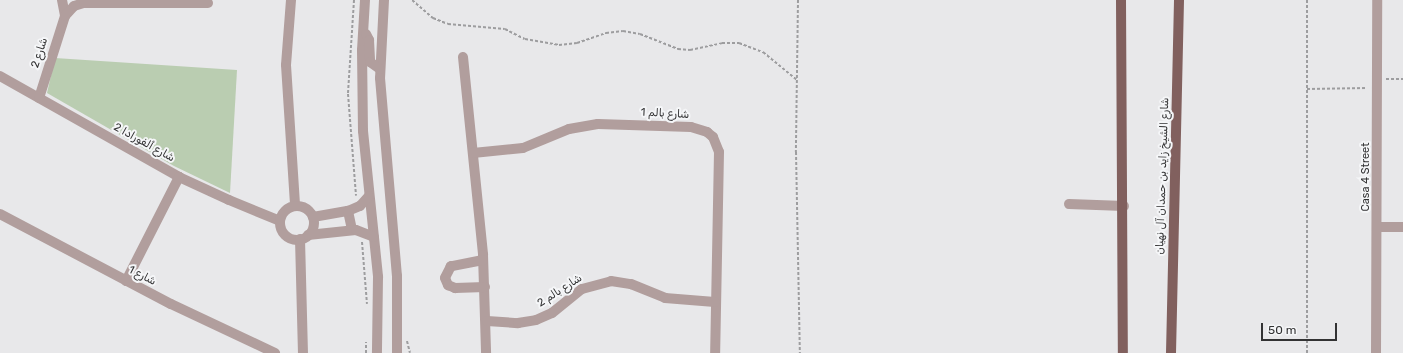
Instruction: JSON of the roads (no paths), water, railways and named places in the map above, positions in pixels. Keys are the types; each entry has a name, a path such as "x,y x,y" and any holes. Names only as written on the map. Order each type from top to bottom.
{"main road":[{"path":"1121,0 1124,206 1123,353"},
{"name":"شارع الشيخ زايد بن حمدان آل نهيان","path":"1171,353 1179,0"},
{"path":"1171,304 1177,353"}],"street":[{"name":"شارع 2","path":"39,98 65,16 62,0"},
{"path":"291,0 286,65 294,206"},
{"path":"365,0 362,31 363,131 374,237 379,310 377,353"},
{"path":"384,0 380,69 397,276 397,353"},
{"name":"Casa 4 Street","path":"1376,353 1378,227 1378,0"},
{"path":"65,16 70,9 83,2 208,3"},
{"path":"362,31 369,40 370,62 380,69"},
{"path":"463,57 483,260 487,321 486,353"},
{"name":"شارع ألفورادا 2","path":"0,76 179,176 229,200 280,220"},
{"name":"شارع بالم 1","path":"473,153 523,148 569,129 593,124 691,127 707,132 715,141 719,152 715,353"},
{"path":"126,281 179,176"},
{"path":"313,216 351,210 370,196"},
{"path":"1069,204 1124,206"},
{"path":"303,353 304,237 314,225 313,216 305,208 294,206 285,211 280,220 286,235 304,237 354,230 374,237"},
{"path":"351,210 354,230"},
{"name":"شارع 1","path":"0,214 126,281 275,353"},
{"path":"1378,227 1403,227"},
{"path":"483,260 451,266 445,278 448,285 455,288 485,287"},
{"name":"شارع بالم 2","path":"487,321 518,323 536,320 552,313 582,289 611,281 631,284 665,298 715,302"}]}
